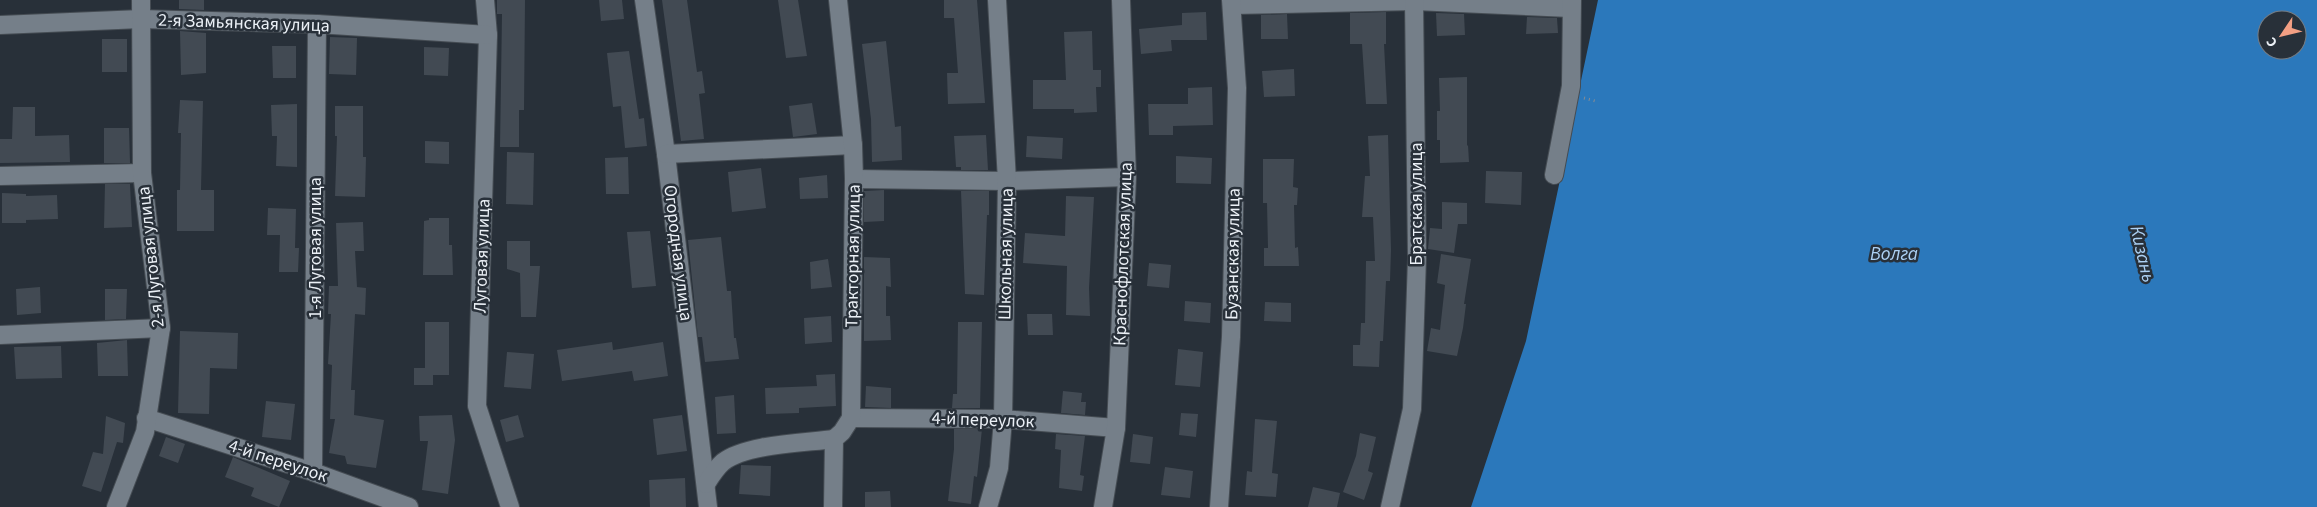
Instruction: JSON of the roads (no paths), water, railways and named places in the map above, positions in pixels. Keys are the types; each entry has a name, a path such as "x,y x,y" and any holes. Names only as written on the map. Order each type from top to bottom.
{"street":[{"name":"2-я Луговая улица","path":"116,507 145,432 161,328 142,173 141,0"},
{"name":"Луговая улица","path":"485,0 488,35 477,406 505,505"},
{"name":"Огородная улица","path":"644,0 666,154 708,507"},
{"name":"Тракторная улица","path":"838,0 853,145 851,418"},
{"name":"Школьная улица","path":"988,507 999,468 1003,419 1007,181 997,0"},
{"name":"Краснофлотская улица","path":"1102,507 1116,428 1127,176 1121,0"},
{"path":"1231,3 1414,1 1571,4 1571,86 1554,175"},
{"name":"Братская улица","path":"1390,507 1412,408 1417,258 1414,1"},
{"name":"Бузанская улица","path":"1219,507 1231,337 1237,118 1237,79 1231,3"},
{"name":"2-я Замьянская улица","path":"0,25 141,19 317,24 488,35"},
{"name":"1-я Луговая улица","path":"314,472 317,24"},
{"path":"666,154 853,145"},
{"path":"0,176 142,173"},
{"path":"854,179 1007,181 1127,176"},
{"path":"0,335 161,328"},
{"name":"4-й переулок","path":"146,418 314,472 409,507"},
{"path":"706,484 718,467 730,458 761,448 834,440 851,418"},
{"name":"4-й переулок","path":"851,418 1003,419 1116,428"},
{"path":"833,507 834,440"}],"water":[{"name":"Волга","path":"1598,0 2317,0 2317,507 1471,507 1526,341"}],"water label":[{"name":"Кизань","path":"2142,254"}]}
